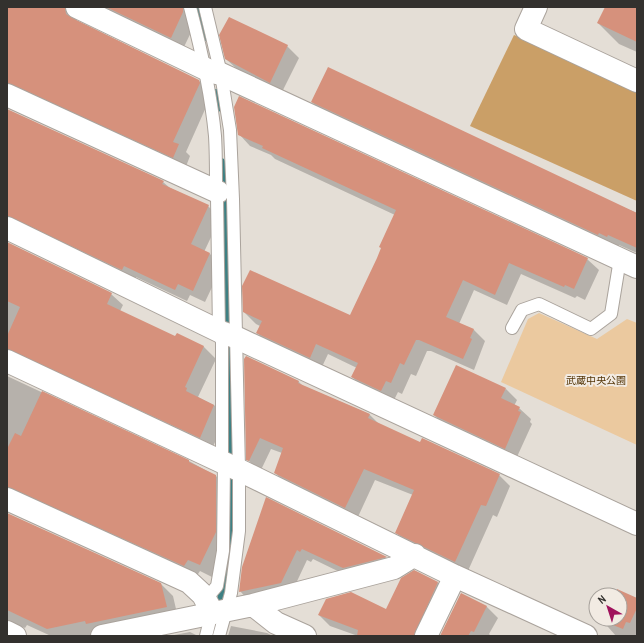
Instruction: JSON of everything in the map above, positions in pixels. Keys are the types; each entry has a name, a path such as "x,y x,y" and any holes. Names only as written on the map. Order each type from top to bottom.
{"street":[{"path":"76,7 629,263"},
{"path":"536,7 526,29 637,82"},
{"path":"7,94 218,192"},
{"path":"7,228 227,334 637,524"},
{"path":"7,361 232,467 415,555 455,576 586,636"},
{"path":"7,499 189,582 215,607"},
{"path":"102,636 215,607 253,604 394,568 415,555"},
{"path":"426,636 455,576"},
{"path":"253,604 276,622 305,636"},
{"path":"7,632 15,636"}],"lane":[{"path":"190,7 213,71 231,138 227,334 222,342 222,453 232,467 224,551 217,586 215,607 206,636"},
{"path":"205,7 213,71 216,184 218,192 217,198 227,334 232,467 239,531 232,593 215,607"},
{"path":"512,328 522,310 539,304 591,329 611,314 629,263"},
{"path":"215,607 220,636"}],"green space":[{"name":"武蔵中央公園","path":"539,313 597,339 627,319 637,323 637,445 501,382 528,319"}],"shaded area":[{"path":"514,35 637,88 637,201 470,126"}],"building":[{"path":"7,7 65,7 66,14 72,18 199,80 200,83 173,142 179,144 173,158 7,83"},
{"path":"106,7 183,7 183,12 171,38"},
{"path":"605,7 637,7 637,42 597,23"},
{"path":"229,17 288,45 270,83 225,59 219,35"},
{"path":"328,67 637,213 637,248 608,235 607,237 599,233 598,235 311,102"},
{"path":"239,96 588,258 574,289 565,285 564,287 509,263 495,295 463,280 446,317 474,329 470,338 472,339 463,359 416,340 404,365 400,363 391,383 386,381 381,391 351,377 358,363 316,344 310,358 256,333 262,321 243,312 242,286 250,270 350,315 377,258 381,248 379,247 396,210 262,148 263,146 238,135 234,107"},
{"path":"7,109 164,181 162,184 209,205 191,244 210,253 193,291 178,284 175,290 124,266 122,270 7,216"},
{"path":"7,242 112,293 107,304 175,336 177,333 204,346 185,387 187,388 186,391 214,405 200,438 7,349 7,336 20,307 7,301"},
{"path":"246,356 299,381 298,383 370,414 368,418 420,442 422,438 500,474 486,506 481,505 455,562 395,533 414,490 364,469 345,508 274,473 283,448 260,438 249,461 246,460 244,359"},
{"path":"456,365 506,388 501,398 520,407 518,411 521,412 505,449 433,415"},
{"path":"42,391 189,460 189,462 216,475 216,532 200,565 188,560 184,566 7,487 7,449 15,433 21,436"},
{"path":"266,497 387,557 343,568 302,549 300,552 297,550 281,583 239,592 242,567"},
{"path":"7,513 161,583 167,607 86,624 85,621 47,629 7,610"},
{"path":"414,570 438,582 414,636 357,636 358,630 318,615 326,599 351,592 386,609 401,578"},
{"path":"461,593 487,606 474,632 471,631 468,636 440,636"},
{"path":"628,594 637,598 637,608 630,623 628,622"}],"waterway":[{"path":"197,7 205,37"},
{"path":"216,93 217,108"},
{"path":"221,162 224,197 229,322"},
{"path":"218,611 230,546 232,512 233,478 229,343"}]}
